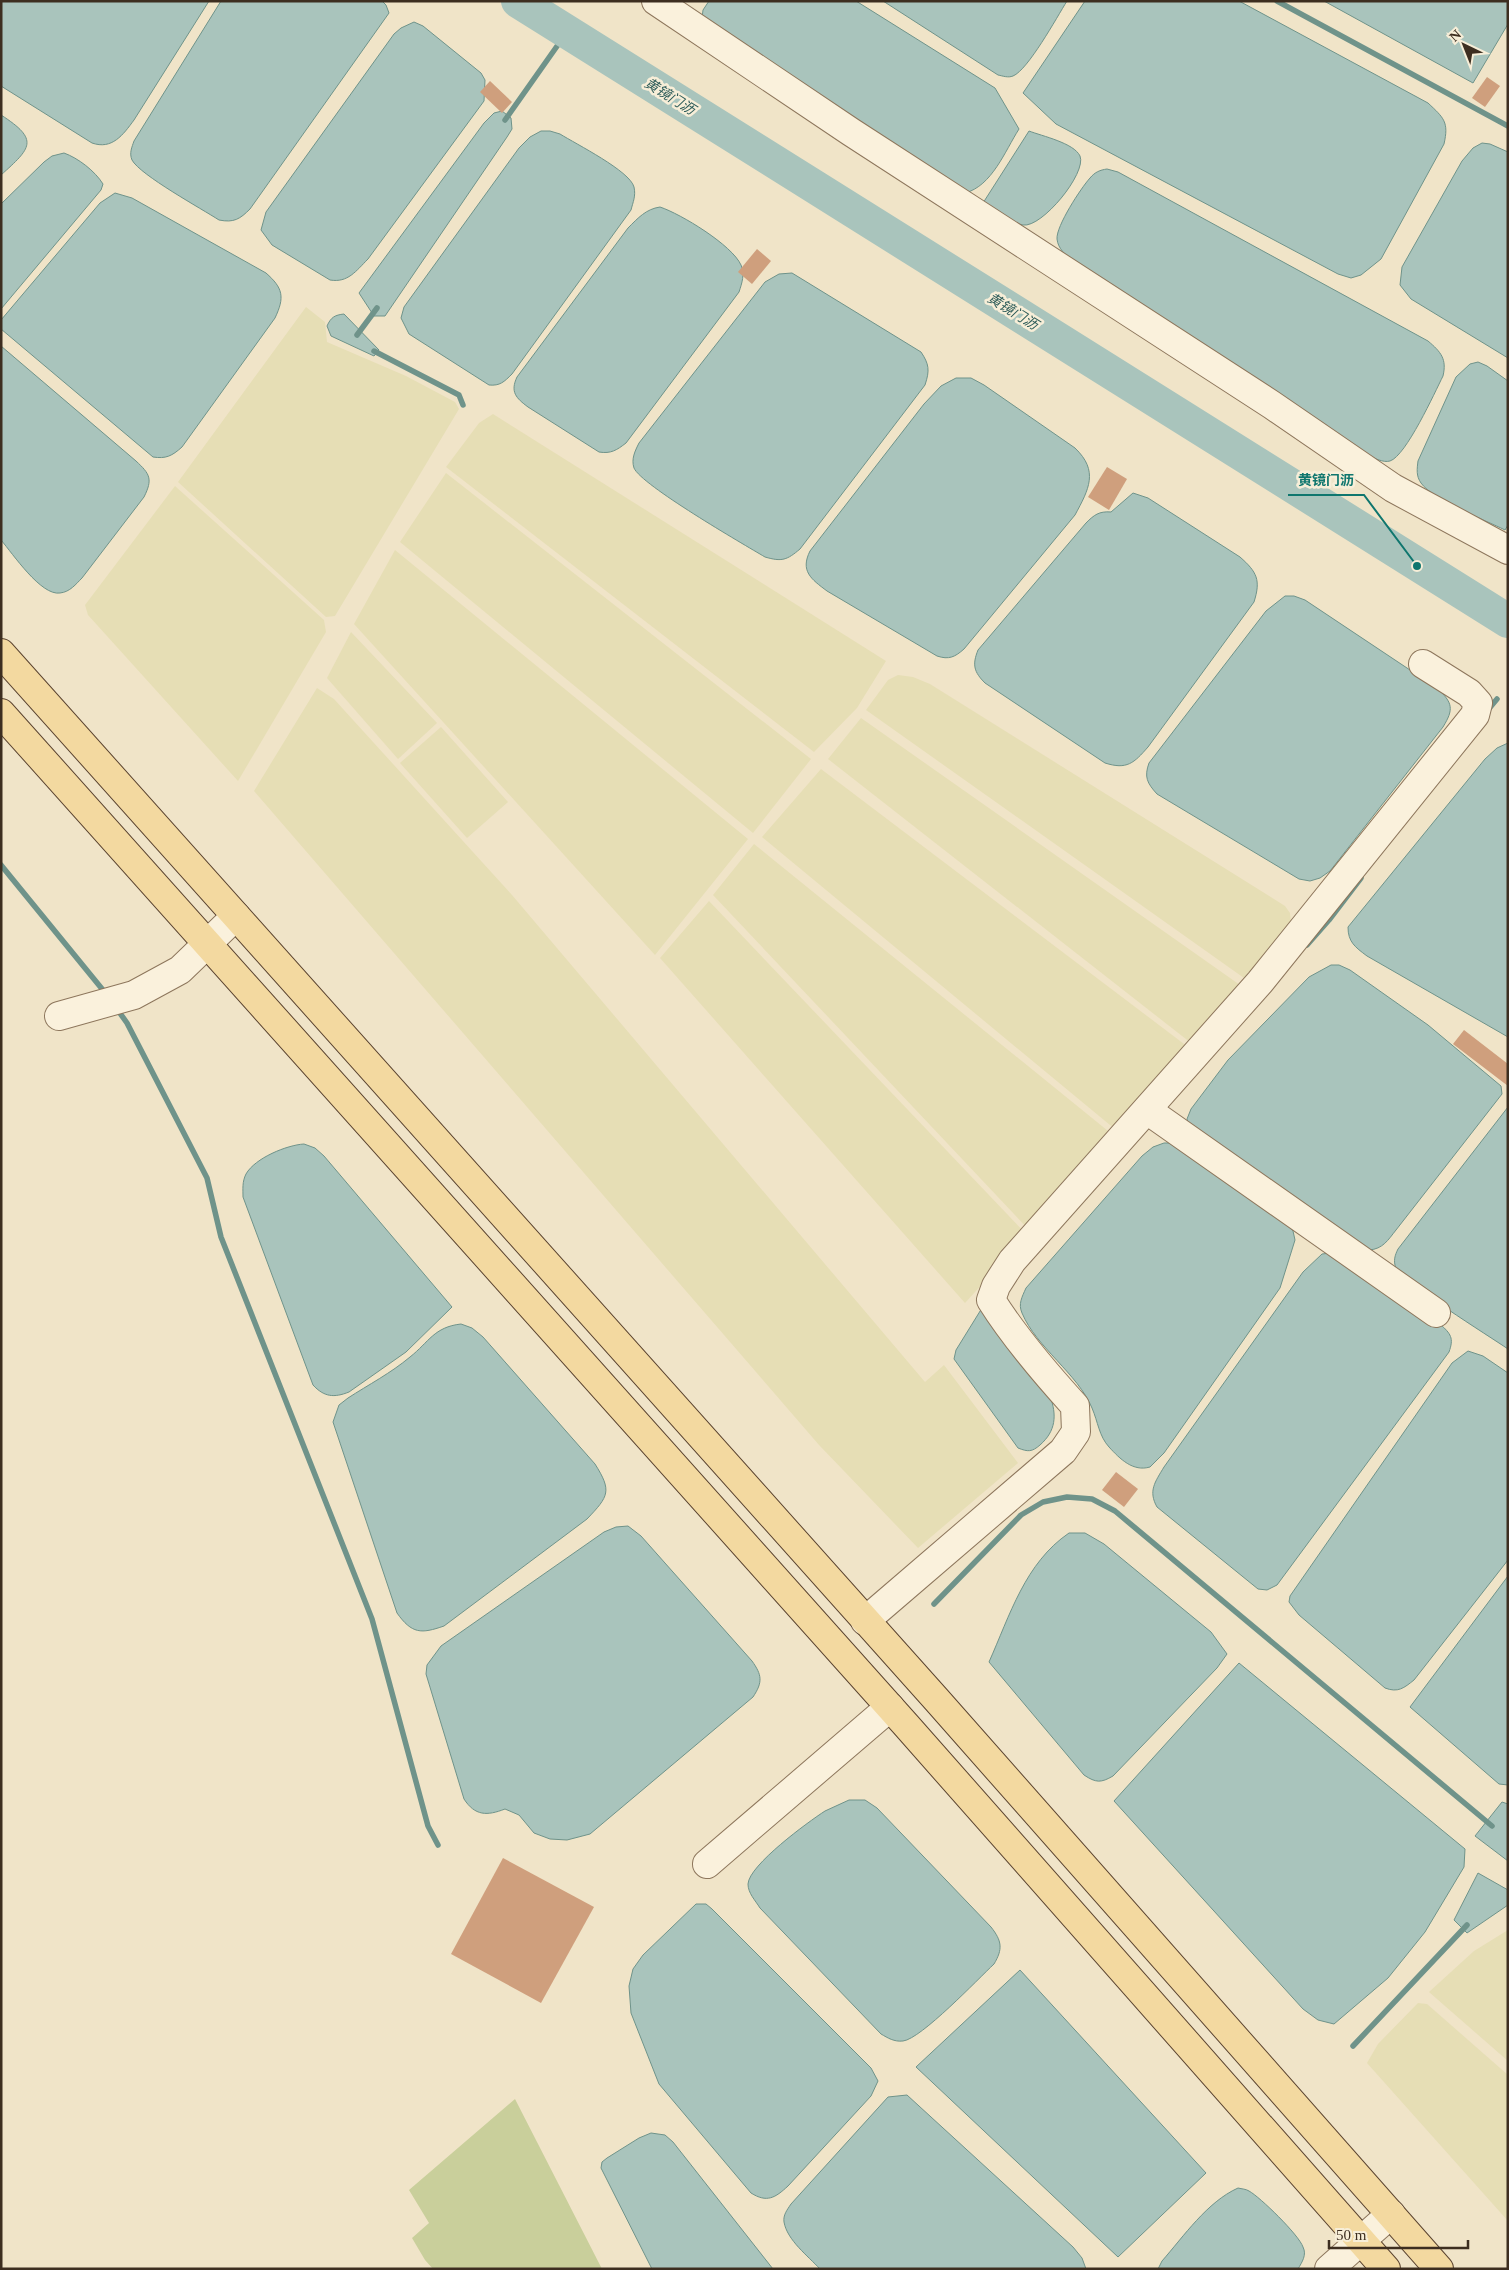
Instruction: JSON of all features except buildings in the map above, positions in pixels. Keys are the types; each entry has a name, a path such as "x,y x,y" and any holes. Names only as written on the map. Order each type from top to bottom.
{"main road":[{"path":"1,653 865,1621 1439,2269"},
{"path":"1,713 890,1708 1386,2269"}],"lane":[{"path":"656,1 851,132 1272,405 1393,488 1508,550"},
{"path":"865,1621 1063,1451 1076,1432 1076,1406 1050,1379 1002,1318 991,1300 996,1286 1012,1261 1260,982 1475,715 1478,703 1470,692 1423,664"},
{"path":"59,1016 134,995 180,970 236,916"},
{"path":"1147,1110 1436,1313"},
{"path":"707,1864 890,1708"},
{"path":"1329,2269 1391,2214"}],"shaded area":[{"path":"306,307 325,322 327,342 406,376 455,402 459,409 335,616 326,617 178,482"},
{"path":"493,414 886,661 857,708 814,752 446,467 479,423"},
{"path":"446,473 811,759 753,833 400,542"},
{"path":"175,486 324,620 326,632 238,781 88,615 85,605"},
{"path":"395,550 748,839 655,955 354,624"},
{"path":"351,632 437,723 398,759 327,678"},
{"path":"898,675 913,677 930,684 1285,906 1290,913 1291,923 1244,978 866,710 888,680"},
{"path":"317,688 334,699 512,895 925,1382 944,1365 1018,1463 918,1548 819,1445 254,791"},
{"path":"861,718 1240,985 1191,1043 828,759"},
{"path":"441,727 508,802 467,838 400,763"},
{"path":"821,769 1188,1047 1116,1130 762,837"},
{"path":"754,844 1113,1135 1030,1231 713,895"},
{"path":"709,901 1027,1235 965,1303 660,958"},
{"path":"1508,1930 1508,2061 1429,1992 1474,1951"},
{"path":"1418,2003 1427,2004 1508,2075 1508,2221 1367,2063 1378,2044"}],"green space":[{"path":"515,2099 602,2269 433,2269 425,2260 412,2238 429,2223 409,2190"}],"water":[{"path":"1,1 209,1 130,126 116,140 99,145 92,143 1,86"},
{"path":"221,1 382,1 389,13 250,209 240,218 229,221 219,220 172,192 137,166 132,160 131,155 134,141"},
{"path":"709,1 856,1 995,88 1019,129 997,167 983,183 965,193 702,18 703,10"},
{"path":"883,1 1067,1 1026,64 1013,76 1005,77 998,75"},
{"path":"1085,1 1239,1 1428,103 1444,121 1446,130 1444,144 1381,259 1361,275 1351,278 1338,274 1056,124 1023,93"},
{"path":"1324,1 1508,1 1508,24 1473,83"},
{"path":"414,22 423,26 481,73 485,80 484,101 368,259 347,278 330,280 272,245 261,230 266,212 394,34 401,28"},
{"path":"502,111 511,118 512,129 385,316 374,316 359,293 484,123 494,113"},
{"path":"1,115 22,131 27,144 19,158 1,175"},
{"path":"541,131 560,134 623,173 634,187 634,199 631,210 512,374 502,383 489,385 409,334 401,318 404,307 519,148 530,137"},
{"path":"1029,131 1057,140 1071,147 1080,156 1080,164 1070,186 1051,209 1031,224 1023,225 983,203"},
{"path":"1482,143 1490,144 1508,152 1508,358 1411,299 1400,285 1402,267 1462,161 1473,148"},
{"path":"64,153 96,174 103,184 101,190 1,309 1,204 44,162 52,156"},
{"path":"1107,169 1118,172 1428,341 1442,356 1444,365 1443,376 1420,423 1397,457 1390,461 1382,461 1368,456 1072,261 1058,243 1060,225 1075,198 1090,178 1094,174"},
{"path":"115,193 132,198 266,273 276,283 281,293 280,304 275,318 182,447 172,455 162,458 153,457 1,329 1,320 100,203"},
{"path":"660,207 692,223 728,248 741,265 743,272 742,282 739,292 626,443 614,451 599,452 524,404 515,394 515,382 628,228 646,212"},
{"path":"792,273 921,352 926,360 928,375 925,385 800,549 788,558 780,560 765,557 716,528 654,487 634,468 633,458 639,443 765,282 779,274"},
{"path":"344,314 379,350 374,356 331,336 327,326 330,320"},
{"path":"1,346 136,461 149,477 149,486 144,497 82,578 67,591 60,593 44,588 36,581 1,540"},
{"path":"1478,362 1508,381 1508,525 1505,530 1436,496 1421,483 1417,470 1418,461 1456,377 1470,364"},
{"path":"956,378 971,378 984,385 1075,448 1087,465 1089,480 1084,497 1075,515 964,649 955,656 945,658 937,656 827,591 812,578 806,564 810,551 924,404 941,386"},
{"path":"1133,493 1148,498 1240,557 1254,572 1257,588 1254,602 1148,747 1130,764 1119,766 1105,763 985,683 976,672 975,660 978,650 1086,523 1097,514 1111,512"},
{"path":"1285,596 1294,596 1305,600 1437,688 1449,702 1450,706 1449,715 1443,727 1330,871 1320,878 1310,881 1299,879 1157,794 1149,783 1147,776 1149,763 1266,611"},
{"path":"1508,743 1508,1037 1367,956 1353,944 1349,937 1348,927 1485,759 1497,748"},
{"path":"1331,965 1339,965 1350,970 1428,1025 1501,1086 1502,1094 1390,1237 1382,1246 1369,1250 1189,1126 1187,1119 1191,1109 1228,1060 1309,977"},
{"path":"1508,1107 1508,1349 1413,1285 1396,1268 1395,1256 1398,1249"},
{"path":"1164,1143 1174,1143 1289,1225 1295,1240 1280,1288 1164,1453 1150,1467 1138,1468 1122,1460 1106,1443 1086,1396 1028,1325 1020,1304 1026,1288 1142,1156 1153,1147"},
{"path":"304,1144 315,1148 324,1156 452,1307 406,1352 349,1392 334,1396 321,1392 313,1385 243,1197 245,1177 250,1168 272,1153"},
{"path":"1331,1253 1440,1324 1450,1336 1451,1343 1449,1352 1277,1585 1267,1590 1258,1589 1157,1507 1153,1491 1164,1467 1303,1272 1322,1254"},
{"path":"982,1308 1050,1396 1054,1410 1052,1428 1045,1440 1032,1450 1027,1451 1018,1448 954,1359 956,1350"},
{"path":"461,1324 472,1328 483,1337 595,1464 604,1481 606,1493 604,1499 587,1519 444,1626 423,1631 407,1625 397,1613 333,1422 339,1405 348,1398 403,1363 432,1336 444,1328"},
{"path":"1468,1351 1483,1356 1508,1373 1508,1560 1414,1680 1401,1689 1385,1688 1299,1615 1289,1602 1290,1596 1452,1363"},
{"path":"628,1526 641,1536 752,1661 758,1670 760,1679 756,1692 753,1697 590,1834 567,1840 550,1839 534,1833 519,1815 505,1809 493,1813 482,1813 473,1809 464,1799 426,1674 427,1665 441,1646 604,1532 616,1527"},
{"path":"1069,1533 1085,1533 1104,1544 1211,1632 1227,1654 1217,1668 1113,1776 1102,1781 1092,1780 1084,1775 989,1662 1020,1591 1041,1559"},
{"path":"1508,1576 1508,1785 1499,1784 1410,1707"},
{"path":"1239,1663 1465,1849 1464,1867 1425,1932 1388,1978 1334,2024 1318,2020 1303,2009 1114,1801"},
{"path":"849,1800 865,1800 877,1808 991,1927 1000,1945 999,1954 994,1964 935,2020 911,2038 903,2041 894,2040 881,2034 760,1908 748,1887 751,1876 758,1866 780,1844 825,1811"},
{"path":"1502,1802 1508,1804 1508,1861 1475,1836"},
{"path":"1478,1873 1508,1890 1508,1905 1467,1933 1454,1920"},
{"path":"696,1904 706,1904 712,1909 871,2068 878,2081 871,2096 788,2186 771,2198 762,2198 751,2193 659,2084 631,2013 629,1986 633,1969 643,1955"},
{"path":"1020,1970 1206,2173 1118,2257 916,2067"},
{"path":"907,2095 1073,2247 1082,2258 1086,2269 820,2269 789,2235 784,2222 786,2213 791,2204 888,2097"},
{"path":"651,2133 665,2135 673,2142 773,2269 652,2269 601,2168 602,2162 607,2158 639,2138"},
{"path":"1238,2188 1248,2190 1262,2201 1300,2241 1303,2247 1304,2258 1298,2269 1158,2269 1162,2261 1206,2211 1227,2194"}],"waterway":[{"name":"黄镜门沥","path":"518,1 1508,621"},
{"path":"1277,1 1508,126"},
{"path":"505,120 567,32"},
{"path":"357,335 377,308"},
{"path":"374,351 459,395 463,405"},
{"path":"1487,711 1497,699"},
{"path":"1,865 107,995"},
{"path":"1307,945 1361,878"},
{"path":"117,1009 127,1023 207,1178 221,1237 372,1619 428,1826 438,1845"},
{"path":"934,1604 1021,1515 1043,1502 1067,1497 1092,1499 1115,1511 1492,1826"},
{"path":"1353,2046 1467,1925"}],"place":[{"name":"黄镜门沥","path":"1417,566"}]}
